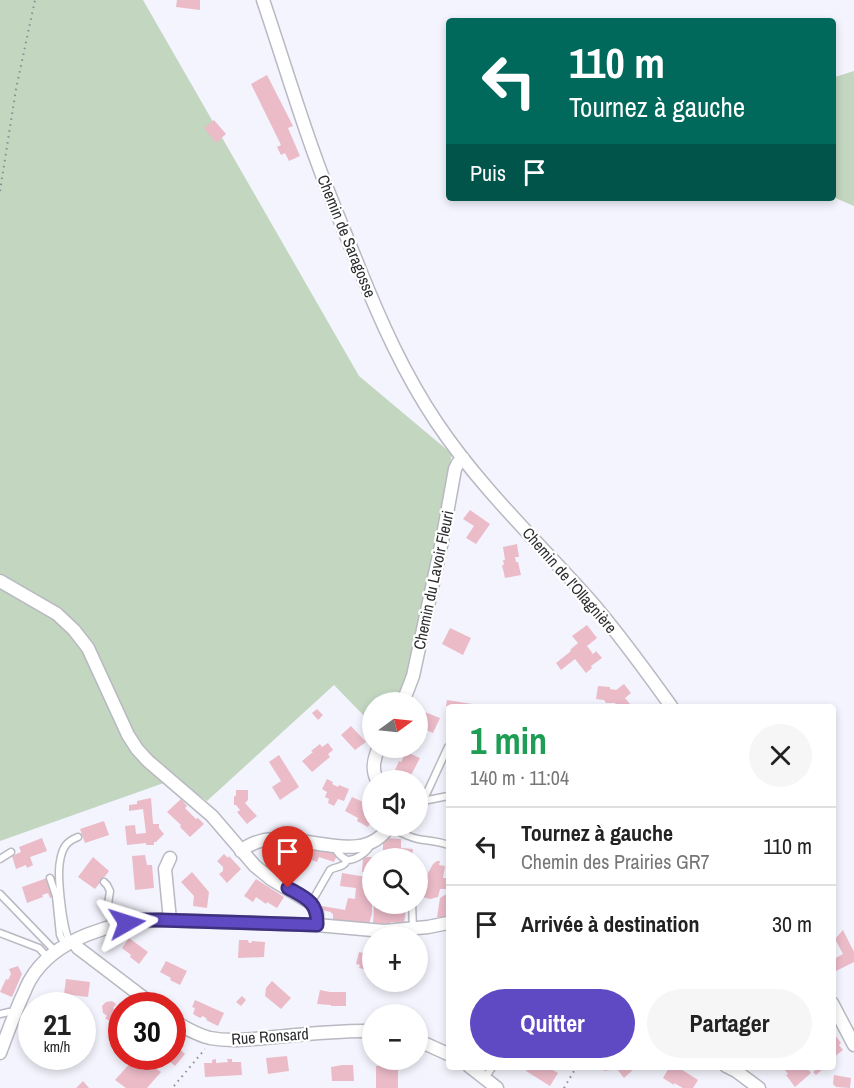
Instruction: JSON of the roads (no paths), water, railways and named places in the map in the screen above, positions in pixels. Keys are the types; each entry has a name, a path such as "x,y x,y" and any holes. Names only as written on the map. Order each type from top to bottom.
{"street":[{"name":"Chemin de Saragosse","path":"263,0 316,158 366,285 394,349 413,384 437,423 463,458"},
{"name":"Chemin du Lavoir Fleuri","path":"407,692 413,676 455,469 463,458"},
{"name":"Chemin de l'Ollagnière","path":"463,458 590,600 670,704"},
{"path":"0,581 57,614 74,630 88,648 128,735 137,749 212,816 255,866 271,879 311,903 317,913 317,925"},
{"path":"241,851 253,843 276,839 353,847 380,836"},
{"path":"170,858 165,869 170,920"},
{"path":"0,1053 30,979 63,948 96,931 139,920 317,925 362,929"},
{"path":"428,926 446,923"},
{"path":"63,948 86,954 136,992"},
{"path":"836,1011 854,1045"},
{"name":"Rue Ronsard","path":"186,1028 209,1038 226,1040 362,1031"},
{"path":"428,1045 446,1053"},
{"path":"474,1070 497,1088"},
{"path":"733,1070 759,1088"}],"lane":[{"path":"428,786 446,751"},
{"path":"428,802 446,797"},
{"path":"412,836 446,844"},
{"path":"63,948 66,932 59,872 66,844 78,837"},
{"path":"347,860 356,858 370,847 370,842"},
{"path":"335,846 336,850 347,860"},
{"path":"0,860 11,852"},
{"path":"311,903 330,870 345,865 347,860"},
{"path":"50,878 56,896 63,948"},
{"path":"104,882 110,891 108,898 112,926"},
{"path":"0,894 63,948"},
{"path":"0,933 39,948 63,948"},
{"path":"0,1014 15,1013"},
{"path":"484,1078 490,1070"}]}
